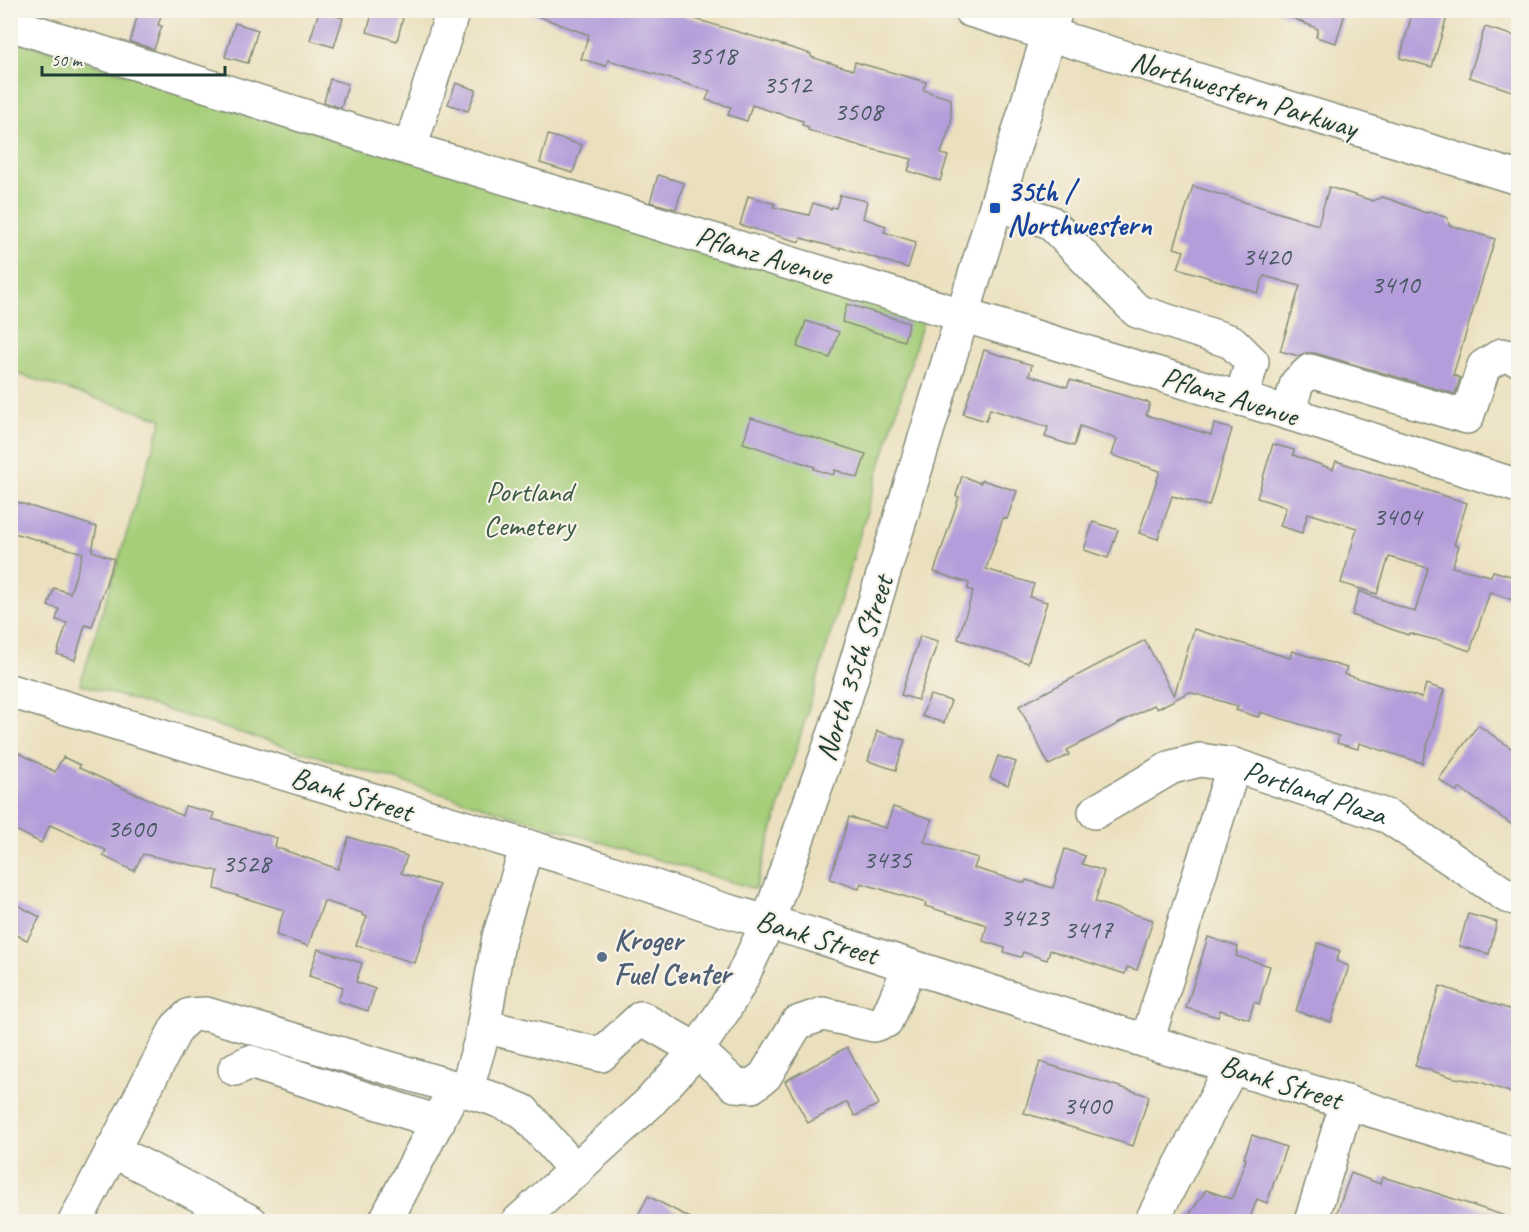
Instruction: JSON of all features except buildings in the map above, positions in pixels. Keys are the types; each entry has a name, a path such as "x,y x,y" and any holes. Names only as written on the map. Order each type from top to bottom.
{"street":[{"path":"410,149 453,10"},
{"name":"Northwestern Parkway","path":"970,10 1053,23 1518,178"},
{"name":"North 35th Street","path":"518,1221 649,1103 697,1050 734,991 768,922 836,732 1053,23"},
{"name":"Pflanz Avenue","path":"10,24 410,149 1288,413 1518,486"},
{"path":"997,204 1050,222 1137,311 1232,342 1252,362 1241,399"},
{"path":"1288,413 1297,383 1310,371 1467,417 1484,366 1502,355 1518,359"},
{"name":"Bank Street","path":"10,691 526,846 1518,1155"},
{"path":"1095,812 1180,764 1200,760 1234,765"},
{"name":"Portland Plaza","path":"1147,1041 1234,765 1389,817 1507,896 1518,899"},
{"path":"385,1221 438,1122 460,1090 484,1026 499,937 526,846"},
{"path":"484,1026 601,1055 641,1018 697,1050 735,1084 753,1086 765,1076 797,1023 823,1014 873,1025 886,1021 910,966"},
{"path":"75,1221 177,1027 190,1015 206,1014 494,1100 523,1112 576,1171"},
{"path":"235,1069 250,1062 438,1122"},
{"path":"1151,1221 1232,1067"},
{"path":"1311,1221 1347,1102"},
{"path":"112,1150 251,1221"}],"green space":[{"name":"Portland Cemetery","path":"10,39 925,315 755,889 80,684 162,419 11,372"}],"place":[{"name":"35th / Northwestern","path":"995,208"},
{"name":"Kroger Fuel Center","path":"602,957"}]}
